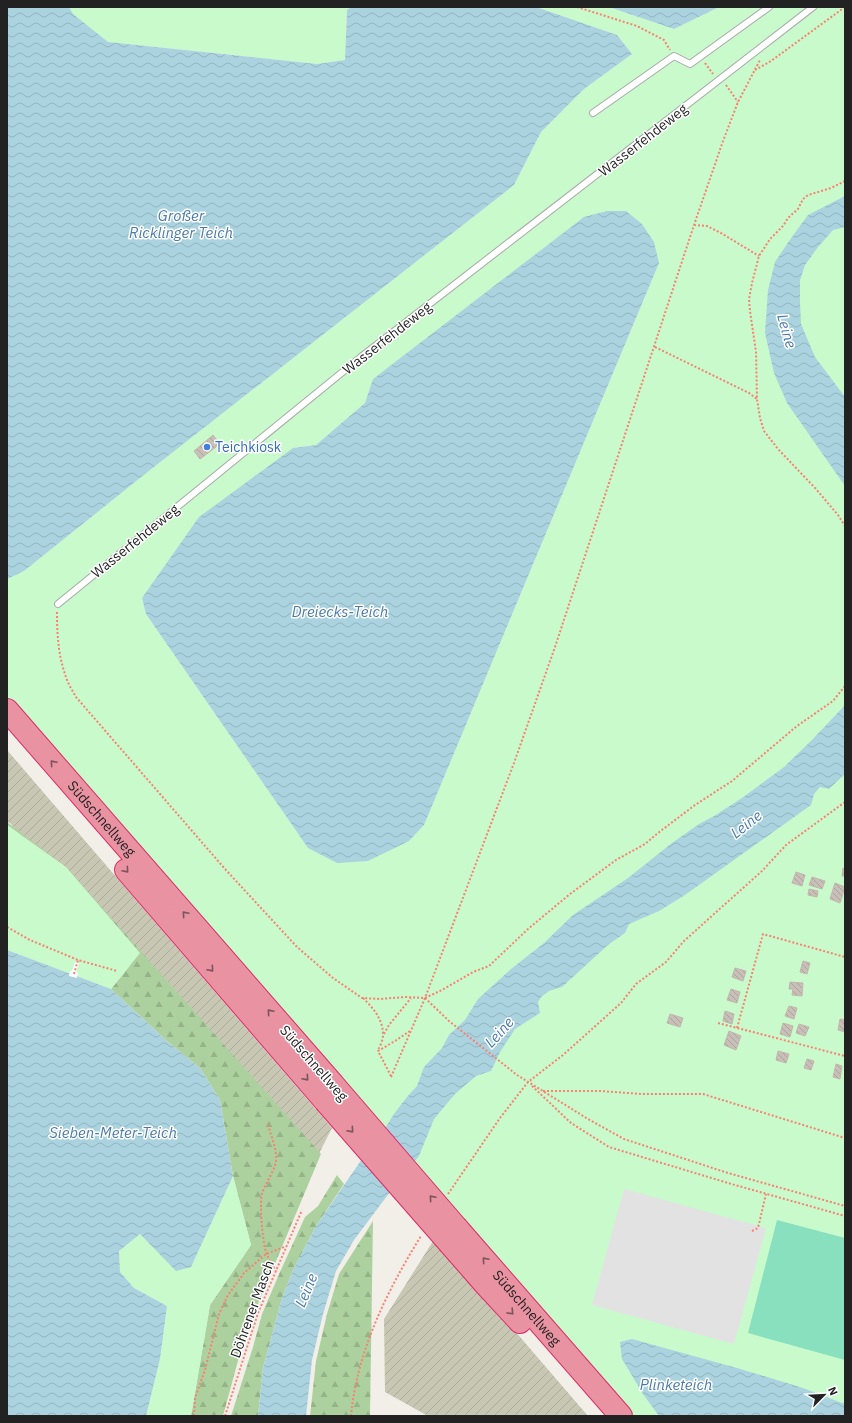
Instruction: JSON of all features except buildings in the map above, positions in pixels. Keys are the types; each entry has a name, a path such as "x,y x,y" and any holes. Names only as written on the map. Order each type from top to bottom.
{"highway":[{"name":"Südschnellweg","path":"7,710 329,1092"},
{"name":"Südschnellweg","path":"7,731 329,1092 454,1236 621,1416"},
{"name":"Südschnellweg","path":"454,1236 484,1283 609,1416"}],"lane":[{"path":"593,113 674,56 690,64 769,7"},
{"name":"Wasserfehdeweg","path":"58,604 361,358 813,7"}],"path":[{"path":"576,7 637,26 664,40 674,56"},
{"path":"754,71 771,61 845,7"},
{"path":"411,997 389,1025 378,1051 391,1077 425,998 517,756 555,647 694,225 738,102 768,42"},
{"path":"700,57 738,102"},
{"path":"845,181 831,188 803,198 798,209 770,239 759,256 752,283 750,299 750,310 756,352 757,399 764,431 778,449 816,489 838,515 845,526"},
{"path":"694,225 707,226 722,233 759,256"},
{"path":"654,347 749,393 757,399"},
{"path":"58,604 57,628 59,653 65,675 76,697 225,869 297,947 333,978 362,998 377,1013 384,1035"},
{"path":"362,998 425,998 473,972 489,966 528,929 570,894 616,860 645,844 695,806 732,781 797,726 833,701 845,686"},
{"path":"528,1082 563,1055 621,1003 636,984 666,962 684,941 762,871 786,845 845,802"},
{"path":"7,927 30,940 78,960 117,971"},
{"path":"737,1028 763,934 845,957"},
{"path":"74,974 78,960"},
{"path":"425,998 449,1021 517,1075 588,1119 624,1139 728,1173 845,1206"},
{"path":"718,1023 845,1056"},
{"path":"378,1051 395,1042 411,1030"},
{"path":"528,1082 571,1122 609,1146 766,1194 845,1216"},
{"path":"543,1091 703,1094 845,1138"},
{"path":"268,1125 274,1146 276,1165 266,1181 261,1195 260,1211 266,1254 276,1271"},
{"path":"752,1231 758,1228 766,1194"},
{"name":"Döhrener Masch","path":"225,1416 258,1314 302,1210"},
{"path":"194,1416 195,1398 205,1370 219,1314 228,1295 244,1273 266,1254 287,1246"}],"shaded area":[{"path":"7,750 332,1128 307,1177 7,821"},
{"path":"624,1189 766,1228 734,1344 592,1305"},
{"path":"435,1238 588,1416 428,1416 385,1392 384,1319"}],"green space":[{"path":"69,7 351,7 347,10 345,60 317,64 108,42 72,14"},
{"path":"524,7 609,7 674,29 719,7 845,7 845,1416 632,1416 7,696 7,579 24,571 145,474 514,185 541,132 584,89 632,54 617,35 539,8","holes":["659,263 424,825 409,841 308,848 146,614 142,598 293,448 316,445 365,403 373,379"]},
{"path":"7,822 66,867 7,825"},
{"path":"7,825 66,867 140,953 111,989 7,950"},
{"path":"66,867 321,1154 245,1335 223,1416 191,1416 210,1305 251,1245 233,1176 220,1100 200,1068 168,1042 111,989 140,953"},
{"path":"337,1175 344,1184 316,1226 294,1268 282,1298 263,1368 258,1416 231,1416 262,1314 280,1272 305,1217 318,1206"},
{"path":"233,1176 251,1245 210,1305 191,1416 146,1416 160,1359 167,1306 134,1288 120,1272 119,1251 140,1234 155,1249 191,1267"},
{"path":"777,1220 845,1238 845,1360 748,1333"},
{"path":"373,1221 370,1416 310,1416 316,1361 327,1314 339,1274"}],"water":[{"name":"Großer Ricklinger Teich","path":"7,7 69,7 73,14 108,42 317,64 345,60 347,10 351,7 539,8 617,35 632,54 584,89 541,132 514,185 145,474 24,571 7,579"},
{"path":"609,7 719,7 674,29"},
{"name":"Leine","path":"845,196 845,227 833,230 805,265 800,280 800,302 801,324 815,357 845,397 845,486 787,403 774,373 765,333 768,290 775,262 808,215"},
{"name":"Dreiecks-Teich","path":"607,211 626,211 642,224 654,242 659,263 424,825 409,841 368,861 337,863 308,848 146,614 142,598 199,517 293,448 316,445 365,403 373,379 584,217"},
{"name":"Leine","path":"845,705 845,774 829,789 820,787 814,794 811,805 685,895 659,911 629,924 625,933 609,944 562,987 549,991 542,996 538,1002 540,1013 515,1029 500,1052 491,1071 476,1076 455,1094 434,1119 419,1156 402,1176 354,1240 336,1271 323,1314 312,1360 306,1416 258,1416 263,1368 282,1298 294,1268 316,1226 375,1140 417,1086 424,1067 442,1048 449,1035 465,1020 478,999 511,969 544,943 573,915 628,878 672,843 699,824 742,798 784,767"},
{"name":"Sieben-Meter-Teich","path":"7,950 111,989 168,1042 200,1068 220,1100 233,1176 191,1267 176,1271 140,1234 119,1251 120,1272 134,1288 167,1306 160,1359 146,1416 7,1416"},
{"name":"Plinketeich","path":"632,1339 737,1368 803,1388 845,1403 845,1416 659,1416 643,1394 622,1359 620,1342"}],"pier":[{"path":"75,962 79,963 76,972 78,973 77,978 69,976"}],"place":[{"name":"Teichkiosk","path":"207,447"}]}
